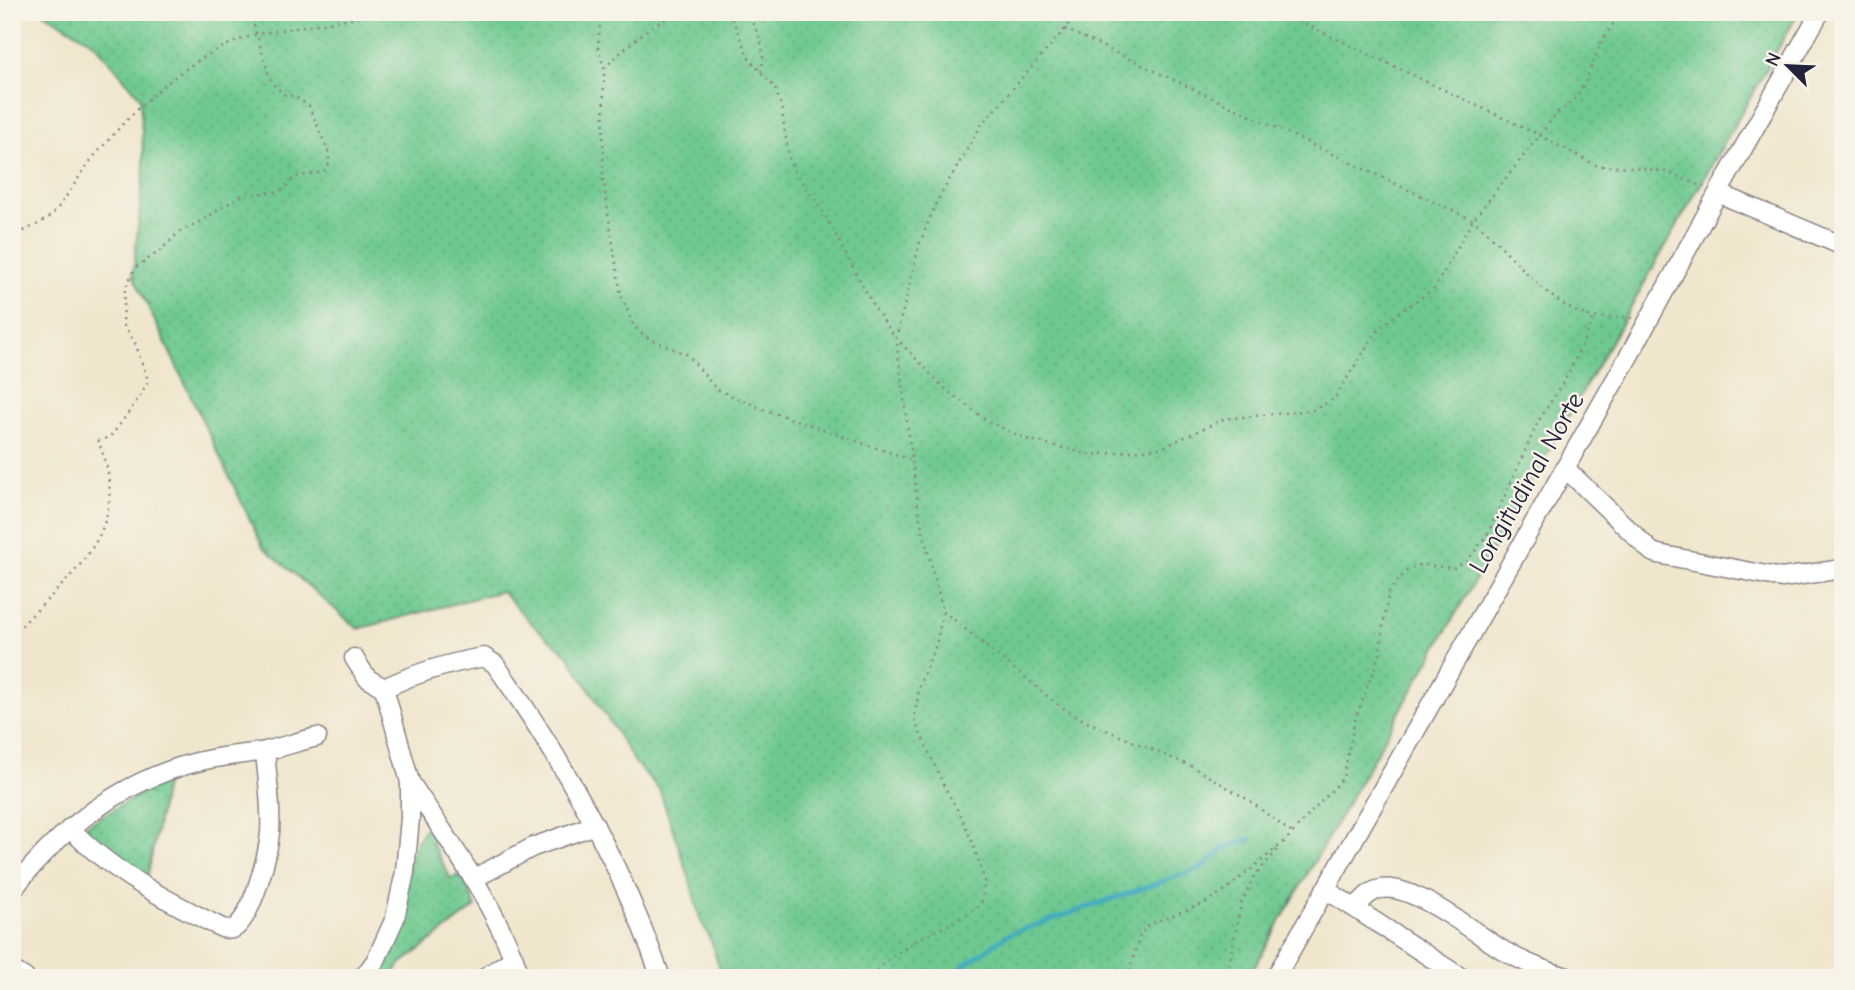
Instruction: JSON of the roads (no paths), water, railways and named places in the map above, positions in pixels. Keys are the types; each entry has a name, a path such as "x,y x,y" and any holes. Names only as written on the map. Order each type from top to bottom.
{"street":[{"name":"Longitudinal Norte","path":"1275,978 1644,330 1820,12"},
{"path":"1718,192 1843,246"},
{"path":"1565,468 1652,552 1782,578 1842,569"},
{"path":"384,688 416,674 458,662 484,657 495,664 543,736 595,825 638,918 661,978"},
{"path":"354,658 367,678 384,688 410,782 403,883 395,918 376,960 363,978"},
{"path":"12,891 18,872 70,828 126,790 170,770 217,757 265,751 317,737"},
{"path":"70,828 101,858 130,877 222,928 236,928 244,917 258,884 270,834 265,751"},
{"path":"410,782 475,878 503,931 521,978"},
{"path":"408,837 419,822 434,823 440,828"},
{"path":"475,878 533,847 595,825"},
{"path":"1325,889 1462,978"},
{"path":"1355,908 1369,893 1392,889 1432,903 1504,951 1534,967 1571,978"},
{"path":"484,978 514,958"},
{"path":"12,970 25,978"}],"waterway":[{"path":"947,978 1007,935 1202,868 1224,848 1251,839"}]}
